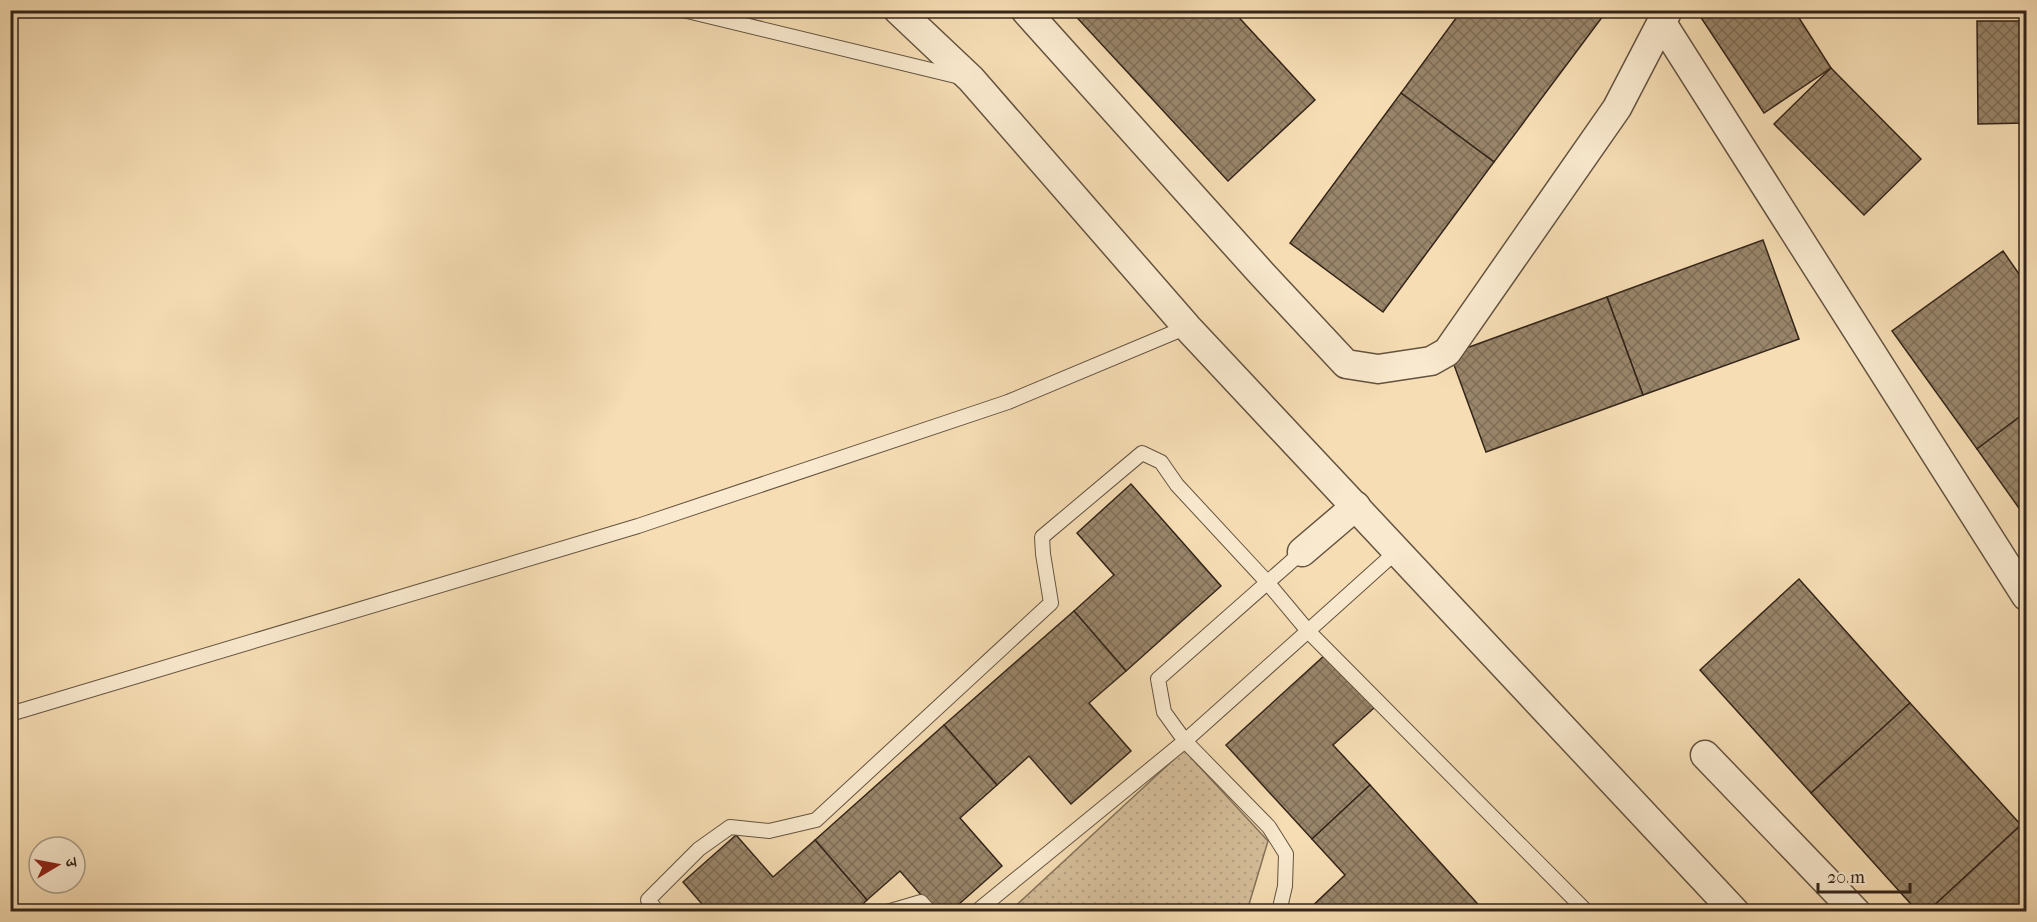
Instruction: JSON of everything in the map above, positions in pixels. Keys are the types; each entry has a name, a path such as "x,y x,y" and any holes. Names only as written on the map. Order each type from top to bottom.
{"street":[{"path":"898,10 971,79 1187,327 1736,912"},
{"path":"1025,10 1346,364 1378,369 1431,361 1447,352 1617,108 1665,17"},
{"path":"1665,17 2026,596"},
{"path":"1302,552 1356,506"},
{"path":"1705,755 1856,912"}],"lane":[{"path":"683,10 971,79"},
{"path":"10,714 638,526 1008,402 1187,327"},
{"path":"657,912 648,900 699,849 730,827 769,831 816,820 1051,603 1042,537 1142,453 1161,462 1177,485 1267,582 1308,631 1587,912"},
{"path":"976,912 1185,741 1397,551"},
{"path":"1279,912 1286,886 1286,854 1269,828 1185,741 1164,712 1158,679 1302,552"},
{"path":"887,912 921,902 930,912"}],"shaded area":[{"path":"1184,750 1268,841 1247,911 1009,912"}],"building":[{"path":"1070,10 1232,10 1315,100 1228,181"},
{"path":"1462,10 1606,12 1494,162 1401,93"},
{"path":"1696,10 1794,10 1831,68 1764,113"},
{"path":"1977,21 2026,21 2026,123 1978,124"},
{"path":"1831,68 1921,159 1864,215 1774,124"},
{"path":"1401,93 1494,162 1383,312 1290,243"},
{"path":"1763,240 1799,339 1643,395 1607,297"},
{"path":"2003,251 2026,284 2026,412 1977,449 1892,331"},
{"path":"1607,297 1643,395 1486,452 1450,354"},
{"path":"2026,412 2026,518 1977,449"},
{"path":"1131,484 1221,586 1126,671 1074,611 1114,575 1077,533"},
{"path":"1799,579 1910,703 1811,793 1700,670"},
{"path":"1074,611 1126,671 1089,703 1131,751 1071,804 1029,756 997,785 944,725"},
{"path":"1326,654 1375,707 1333,745 1370,785 1312,839 1226,745"},
{"path":"1910,703 2021,825 1927,912 1918,912 1811,793"},
{"path":"944,725 997,785 960,818 1002,866 950,912 936,912 900,871 867,900 815,840"},
{"path":"1370,785 1485,912 1306,912 1345,875 1312,839"},
{"path":"2021,825 2026,831 2026,912 1927,912"},
{"path":"736,835 773,877 815,840 867,900 855,912 709,912 683,882"}]}
